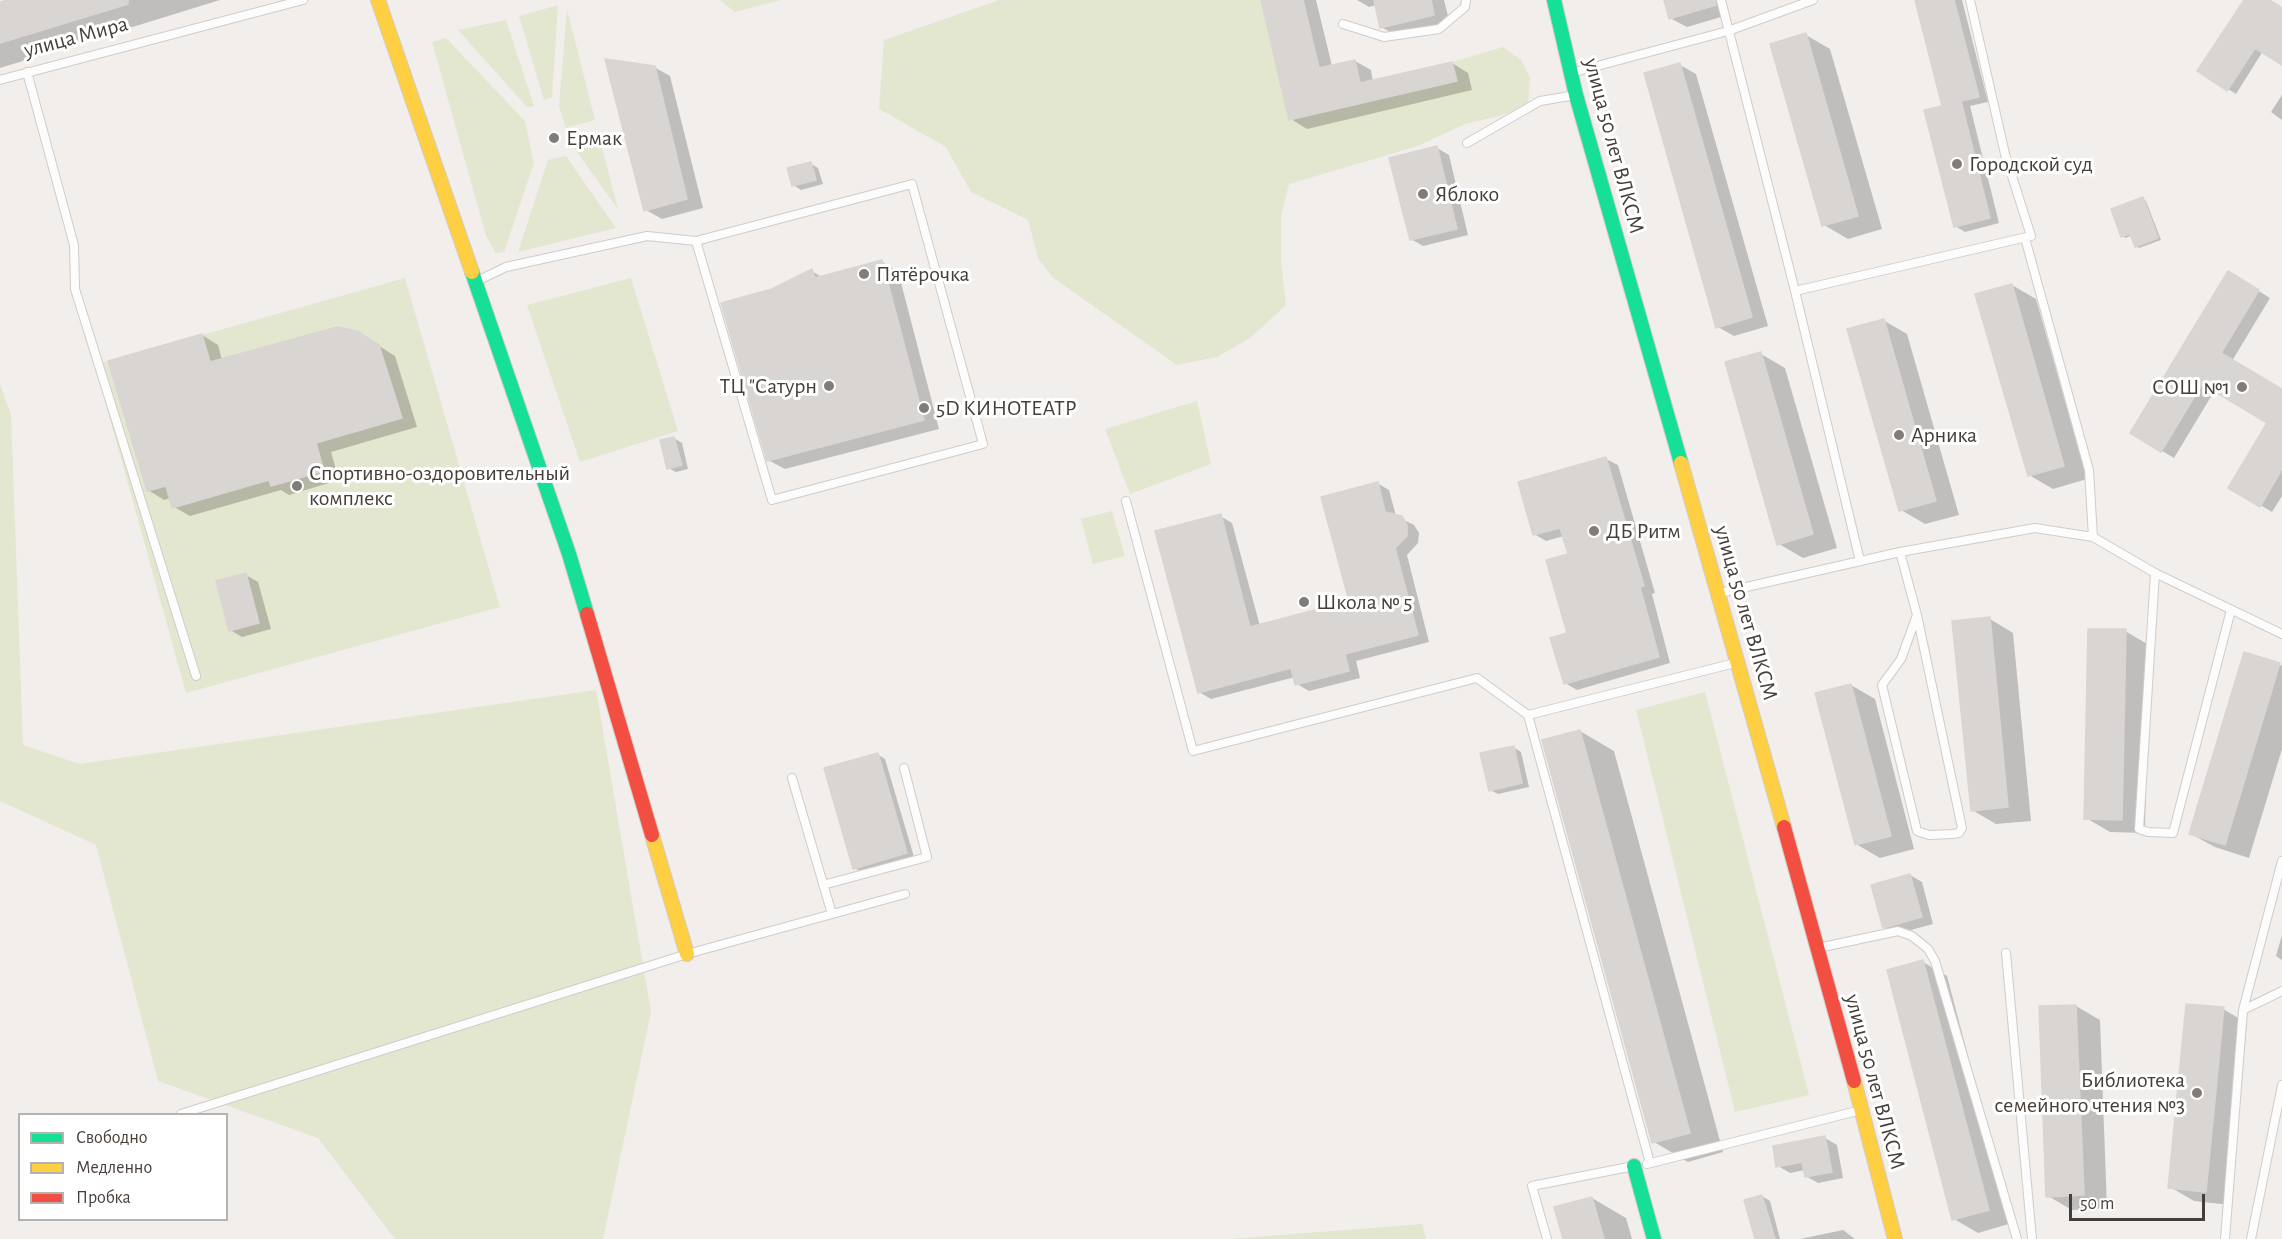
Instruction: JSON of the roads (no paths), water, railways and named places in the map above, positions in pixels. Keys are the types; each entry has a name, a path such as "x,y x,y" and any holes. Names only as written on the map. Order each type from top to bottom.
{"street":[{"path":"397,0 378,2 569,555 687,954"},
{"name":"улица 50 лет ВЛКСМ","path":"1554,0 1576,95 1738,662 1862,1109 1895,1239"},
{"path":"1634,1166 1654,1239"}],"lane":[{"name":"улица Мира","path":"0,80 303,0"},
{"path":"1343,24 1384,37 1439,29 1465,7 1466,0"},
{"path":"1721,0 1795,291 1860,561"},
{"path":"1571,73 1728,31 1813,0"},
{"path":"1795,291 2031,236 2006,154 1970,0"},
{"path":"27,72 74,245 75,288 196,676"},
{"path":"1467,143 1540,101 1576,95"},
{"path":"474,282 506,267 647,236 696,241 912,184 983,444 772,500 696,241"},
{"path":"2025,238 2090,470 2093,537"},
{"path":"1126,501 1193,751 1477,678 1528,715 1650,1163"},
{"path":"1719,594 1900,552 2035,528 2093,537 2155,573 2282,634"},
{"path":"1900,552 1917,615 1962,828 1959,832 1952,834 1929,835 1917,831 1882,685 1901,659 1917,615"},
{"path":"2155,573 2139,829 2148,832 2173,833 2231,610"},
{"path":"1528,715 1738,662"},
{"path":"823,885 927,857 904,768"},
{"path":"792,778 832,914"},
{"path":"2225,1239 2243,1010 2282,861"},
{"path":"184,1113 687,954 905,894"},
{"path":"1817,948 1898,931 1912,936 1928,949 1935,961 2017,1239"},
{"path":"2006,953 2032,1239"},
{"path":"2243,1010 2282,991"},
{"path":"2251,1239 2282,1084"},
{"path":"1547,1239 1532,1186 1650,1163 1862,1109"}],"place":[{"name":"Ермак","path":"554,138"},
{"name":"Городской суд","path":"1957,164"},
{"name":"Яблоко","path":"1423,194"},
{"name":"Пятёрочка","path":"864,274"},
{"name":"ТЦ \"Сатурн","path":"829,386"},
{"name":"СОШ №1","path":"2242,387"},
{"name":"5D КИНОТЕАТР","path":"924,408"},
{"name":"Арника","path":"1899,435"},
{"name":"Спортивно-оздоровительный комплекс","path":"297,486"},
{"name":"ДБ Ритм","path":"1594,531"},
{"name":"Школа № 5","path":"1304,602"},
{"name":"Библиотека семейного чтения №3","path":"2197,1093"}]}
